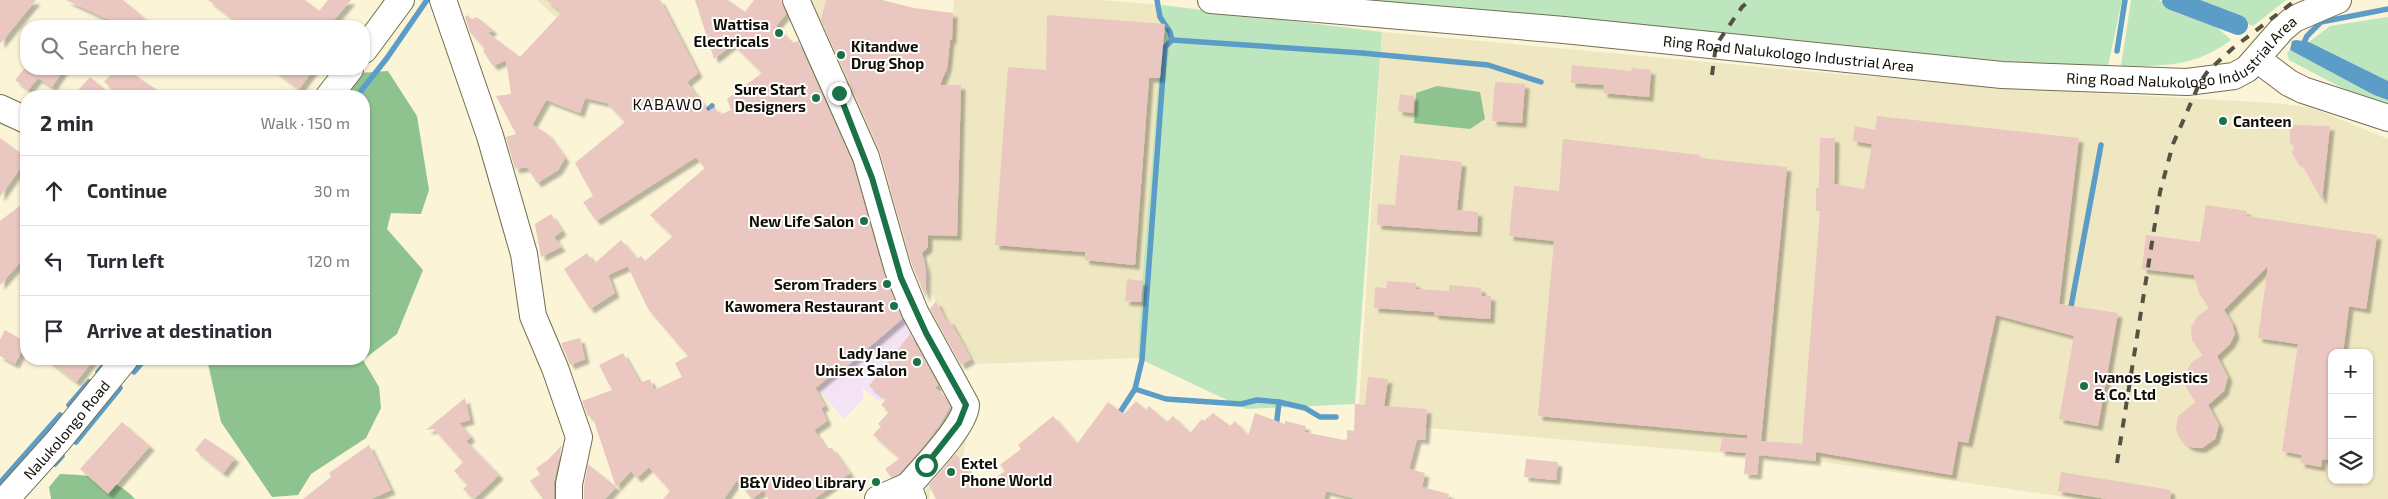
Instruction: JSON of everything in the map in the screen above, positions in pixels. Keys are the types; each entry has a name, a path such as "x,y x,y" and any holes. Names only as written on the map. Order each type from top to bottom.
{"street":[{"path":"370,42 401,0"},
{"path":"443,0 490,136 524,254 534,316 555,368 579,437 569,484 569,499"},
{"path":"796,0 866,157 898,270 915,312 966,405 959,423 910,492 878,499"},
{"name":"Ring Road Nalukologo Industrial Area","path":"1211,0 1554,29 2002,75 2187,82 2234,76 2248,68 2282,29 2294,19 2338,0"},
{"path":"2257,59 2302,90 2388,118"},
{"path":"334,90 345,75"},
{"path":"0,108 20,117"},
{"name":"Nalukolongo Road","path":"6,499 59,440 120,365"}],"shaded area":[{"path":"537,0 599,0 557,18"},
{"path":"809,0 825,0 935,76 948,75 954,0 1100,0 1162,5 1160,78 1138,358 978,364 930,292 929,254 901,263"},
{"path":"1382,32 1838,74 2074,92 2275,103 2313,108 2388,139 2388,499 2080,499 1816,461 1358,422"},
{"path":"911,309 922,341 880,402 863,388 863,399 844,419 818,389 835,373 801,336 871,331"},
{"path":"967,433 962,464 936,463 947,447"},
{"path":"936,463 929,499 924,499 929,477"}],"green space":[{"path":"1280,0 2122,0 2108,66 2024,63"},
{"path":"2131,0 2158,0 2209,20 2231,40 2217,49 2192,60 2165,65 2121,66"},
{"path":"2192,0 2286,0 2253,26"},
{"path":"1162,5 1382,32 1355,404 1246,409 1138,358"},
{"path":"2388,17 2388,81 2309,42 2330,26"},
{"path":"2290,50 2374,95 2388,100 2388,105 2346,90 2289,60 2287,53"},
{"path":"388,71 417,116 429,190 421,214 391,213 387,229 423,270 397,334 370,355 370,90 346,90 358,75 370,75 370,72"},
{"path":"1437,86 1480,92 1485,119 1470,129 1414,123 1416,93"},
{"path":"208,365 366,365 379,387 381,408 366,438 311,474 298,495 272,497 221,422"},
{"path":"60,474 81,475 110,482 119,486 135,499 51,499 49,487"}],"water":[{"path":"2292,41 2309,42 2388,81 2388,100 2374,95 2290,50"}],"building":[{"path":"0,0 36,0 0,44"},
{"path":"66,0 123,0 147,20 109,20"},
{"path":"208,0 305,0 319,11 328,0 351,0 334,20 235,20"},
{"path":"546,0 660,0 698,73 687,82 708,111 715,107 719,115 731,110 727,99 762,73 733,44 714,59 695,0 728,0 745,12 754,0 781,0 786,14 776,26 793,43 798,41 852,162 884,274 902,319 838,374 836,371 815,388 825,406 821,408 827,421 814,430 826,448 832,448 850,473 814,499 768,499 764,490 752,499 737,480 724,499 663,499 670,491 649,467 637,478 631,471 616,487 592,415 588,416 582,401 612,390 599,365 623,353 640,383 650,379 654,390 682,377 675,363 688,356 648,309 628,267 632,264 608,275 615,293 590,309 564,269 587,253 594,264 621,240 637,259 641,256 645,261 673,236 650,215 705,168 696,157 596,221 583,202 593,196 575,163 625,122 607,103 585,98 580,113 546,100 532,125 547,133 565,158 558,170 537,183 527,167 515,169 506,137 516,134 496,96 511,94 506,60 493,66 483,51 485,49 470,32 465,17 467,15 472,19 477,17 493,30 488,33 520,57 562,12"},
{"path":"826,0 882,0 914,8 953,13 952,39 950,40 947,67 940,85 961,85 957,236 928,235 928,247 922,253 926,270 926,298 912,265 880,151 821,20"},
{"path":"1047,15 1165,24 1160,78 1149,78 1135,265 1085,260 1085,252 995,245 1008,67 1046,70"},
{"path":"1572,65 1631,71 1632,68 1651,70 1649,97 1603,93 1604,85 1571,83"},
{"path":"20,74 60,75 52,87 38,78 28,90 15,80"},
{"path":"110,75 135,75 157,90 114,90 104,82"},
{"path":"281,75 310,75 299,89"},
{"path":"90,77 106,90 78,90"},
{"path":"1495,82 1525,84 1522,123 1492,121"},
{"path":"1400,94 1414,96 1413,113 1398,111"},
{"path":"1877,116 2079,138 2059,304 2118,313 2098,426 2059,419 2074,336 1996,315 1968,443 1958,441 1952,475 1816,452 1816,461 1759,455 1757,475 1744,474 1746,453 1720,451 1722,438 1747,439 1747,435 1538,416 1554,241 1509,236 1514,186 1559,191 1563,139 1700,155 1699,158 1787,167 1761,441 1802,444 1820,211 1816,211 1816,188 1819,188 1820,138 1835,138 1834,184 1864,189 1872,144 1853,141 1855,126 1875,130"},
{"path":"2290,125 2330,126 2322,200 2301,163 2296,160 2292,153 2294,147 2290,142"},
{"path":"0,138 20,153 20,169 0,197"},
{"path":"1400,155 1462,162 1457,210 1478,212 1477,232 1377,225 1378,204 1395,205"},
{"path":"2206,205 2247,211 2246,216 2377,235 2366,309 2349,306 2344,349 2328,349 2328,460 2322,459 2321,467 2300,463 2302,455 2282,451 2298,344 2258,338 2268,266 2224,310 2232,323 2235,334 2230,344 2217,356 2228,377 2224,391 2208,405 2219,425 2215,439 2202,448 2195,448 2188,446 2178,436 2176,428 2178,416 2196,402 2186,387 2185,373 2192,362 2203,355 2192,340 2191,327 2198,316 2209,308 2199,293 2194,275 2142,269 2146,235 2200,242"},
{"path":"20,206 20,263 0,285 0,221"},
{"path":"551,214 562,231 554,237 561,247 541,257 535,224"},
{"path":"1127,279 1143,281 1141,302 1125,301"},
{"path":"1387,281 1416,283 1416,289 1449,291 1449,285 1481,288 1482,296 1491,296 1490,319 1434,315 1434,312 1374,308 1375,287 1386,288"},
{"path":"936,301 946,321 949,320 971,359 961,365 930,309"},
{"path":"5,330 20,339 20,354 15,364 0,356 0,340"},
{"path":"910,334 938,385 935,388 943,394 950,407 939,426 921,449 899,474 891,477 885,469 900,458 873,435 881,426 878,424 889,412 881,405 886,399 869,386"},
{"path":"580,338 585,359 570,365 561,343"},
{"path":"54,365 89,365 76,382"},
{"path":"1368,377 1388,379 1384,406 1427,409 1425,440 1417,439 1409,469 1425,473 1422,487 1449,494 1448,499 1356,499 1326,491 1324,499 936,499 929,485 956,454 981,488 1005,471 1000,465 1021,449 1018,445 1053,416 1077,444 1108,402 1124,414 1136,401 1146,410 1149,406 1167,422 1173,416 1190,433 1202,419 1204,421 1213,413 1230,426 1235,421 1248,436 1255,413 1285,424 1285,421 1306,426 1304,432 1344,440 1347,439 1347,430 1354,431 1355,404 1365,405"},
{"path":"465,398 470,420 459,423 471,437 466,441 499,475 474,499 463,489 468,485 454,471 463,462 434,429 426,430"},
{"path":"122,422 150,446 108,494 80,469"},
{"path":"205,438 235,458 223,473 195,450"},
{"path":"369,445 391,490 371,499 303,499 331,477 329,473"},
{"path":"562,445 554,481 554,499 543,499 530,481 540,474 536,468 548,460"},
{"path":"1526,459 1558,462 1556,480 1524,477"},
{"path":"588,464 616,487 605,499 584,499"},
{"path":"2061,472 2171,490 2170,499 2107,499 2058,491"}],"waterway":[{"path":"362,90 387,58 427,0"},
{"path":"1157,0 1160,17 1170,32 1172,40 1362,53 1488,65 1541,82"},
{"path":"2117,51 2125,0"},
{"path":"2172,0 2238,25"},
{"path":"2302,47 2307,36 2321,22 2388,9"},
{"path":"1117,417 1135,389 1142,360 1165,47 1172,40"},
{"path":"704,114 712,106"},
{"path":"2070,312 2101,145"},
{"path":"98,372 104,365"},
{"path":"134,372 140,365"},
{"path":"69,405 89,382"},
{"path":"76,442 120,388"},
{"path":"1135,389 1166,399 1241,404 1257,400 1279,402 1276,428"},
{"path":"1279,402 1305,408 1320,417 1336,417"},
{"path":"0,483 60,415"},
{"path":"55,464 62,456"}],"railway":[{"path":"1712,75 1716,45 1742,7 1750,0"},
{"path":"2117,463 2160,192 2173,144 2200,82 2208,71 2233,48 2296,0"}],"place":[{"name":"Wattisa Electricals","path":"779,33"},
{"name":"Kitandwe Drug Shop","path":"841,55"},
{"name":"Sure Start Designers","path":"816,98"},
{"name":"Canteen","path":"2223,121"},
{"name":"New Life Salon","path":"864,221"},
{"name":"Serom Traders","path":"887,284"},
{"name":"Kawomera Restaurant","path":"894,306"},
{"name":"Lady Jane Unisex Salon","path":"917,362"},
{"name":"Ivanos Logistics & Co. Ltd","path":"2084,386"},
{"name":"Extel Phone World","path":"951,472"},
{"name":"B&Y Video Library","path":"876,482"}],"district":[{"name":"KABAWO","path":"668,103"}],"route":[{"path":"839,93 866,157 901,278 915,312 937,355 951,376 966,405 959,423 926,465"}]}
